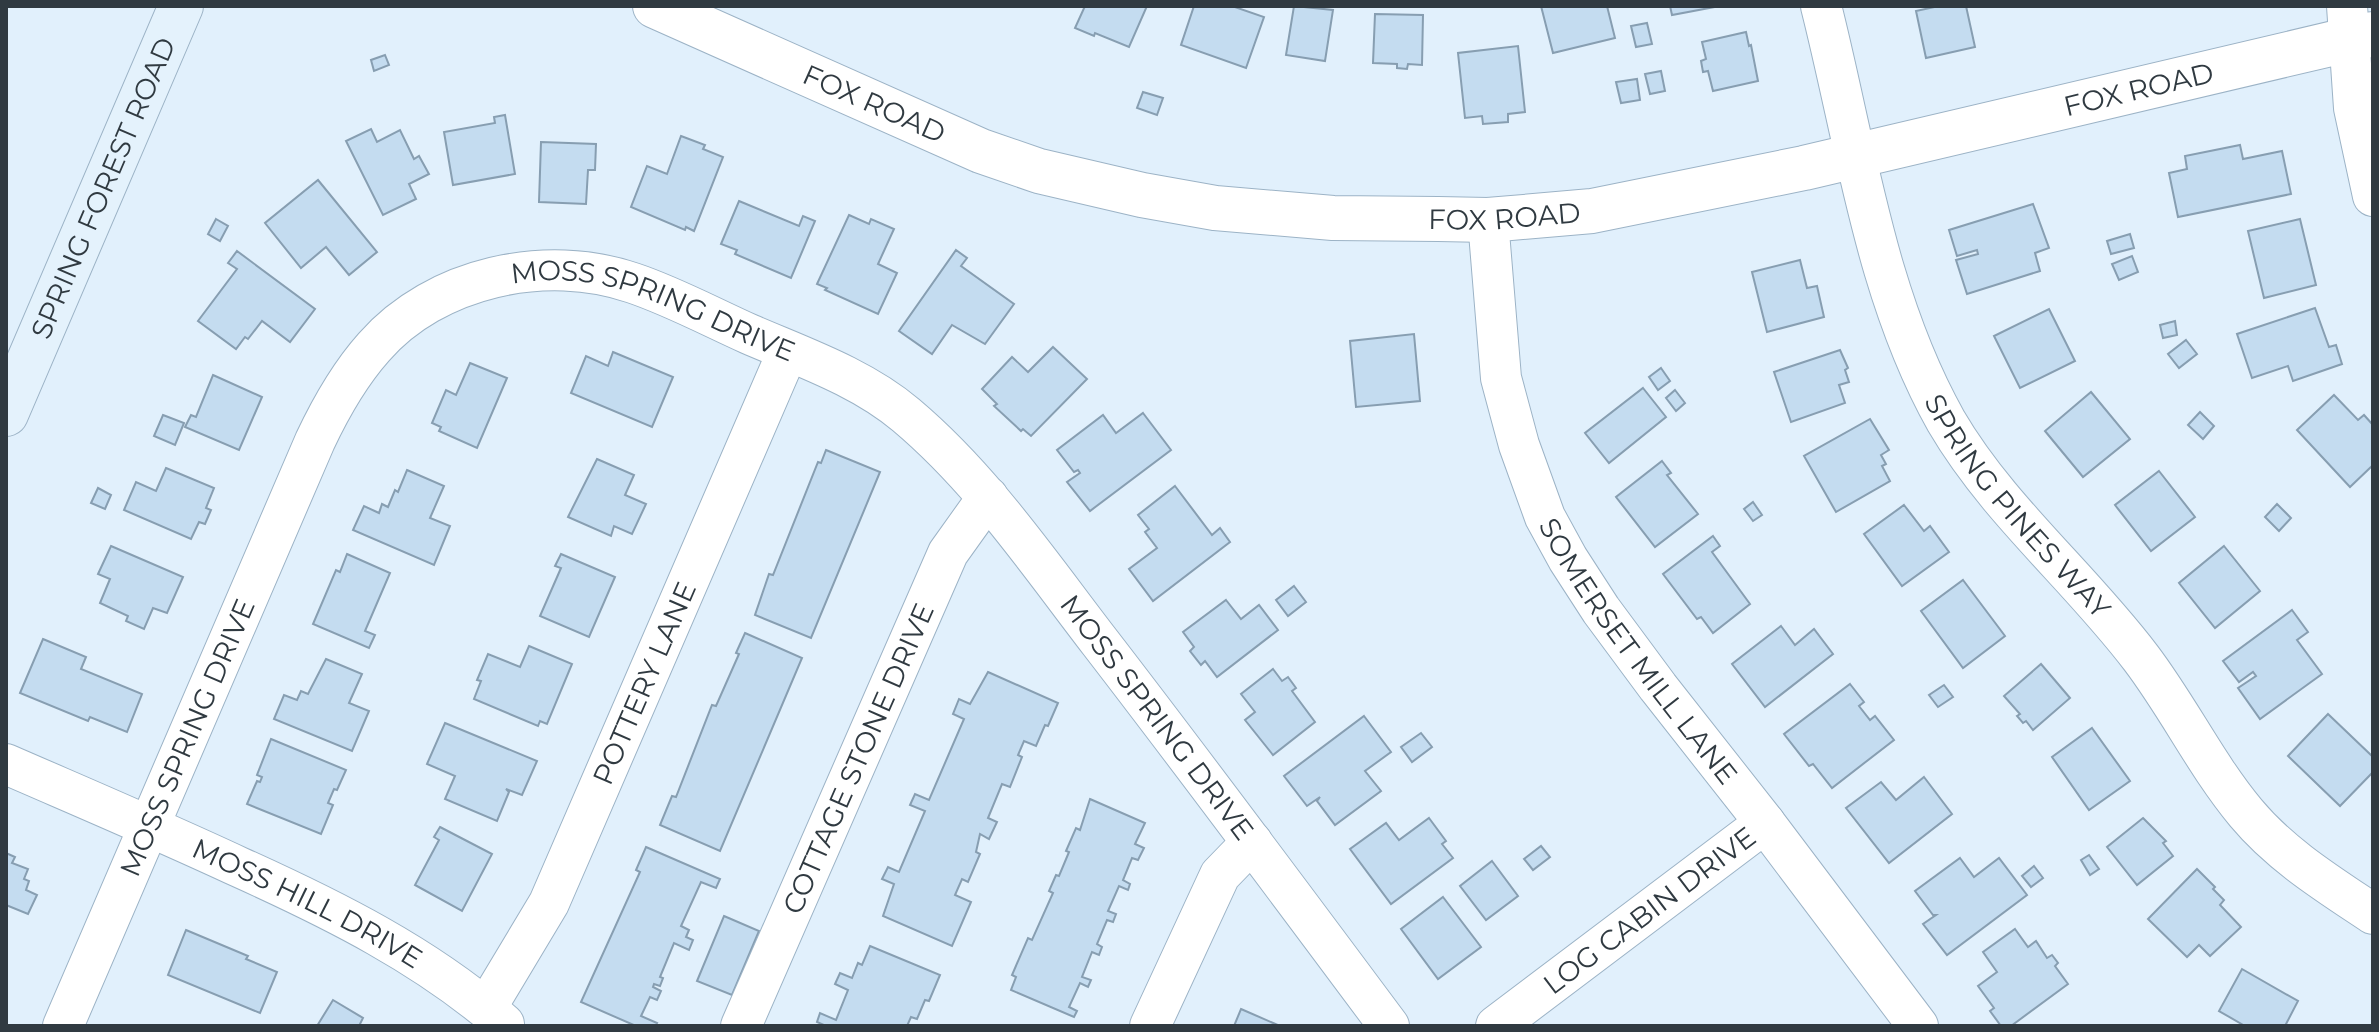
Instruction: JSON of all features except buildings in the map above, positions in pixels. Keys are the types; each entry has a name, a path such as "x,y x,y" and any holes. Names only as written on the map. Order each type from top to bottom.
{"main road":[{"name":"SPRING FOREST ROAD","path":"6,414 181,6"}],"street":[{"name":"FOX ROAD","path":"655,6 981,151 1065,178 1215,208 1333,218 1488,220 1592,211 1857,155 2357,26"},
{"name":"SPRING PINES WAY","path":"1821,6 1895,302 1919,369 1947,423 1980,472 2029,532 2096,602 2139,656 2166,692 2218,777 2248,815 2318,878 2373,914"},
{"path":"2357,26 2354,108 2373,196"},
{"name":"SOMERSET MILL LANE","path":"1488,220 1501,378 1519,445 1545,517 1601,610 1918,1026"},
{"name":"MOSS SPRING DRIVE","path":"63,1026 331,407 352,373 376,344 428,302 474,284 546,269 586,272 632,283 847,377 904,413 988,497 1389,1026"},
{"name":"POTTERY LANE","path":"496,1017 549,903 788,351"},
{"name":"COTTAGE STONE DRIVE","path":"741,1026 948,553 988,497"},
{"name":"MOSS HILL DRIVE","path":"6,764 150,826 328,909 388,941 496,1017"},
{"name":"LOG CABIN DRIVE","path":"1496,1026 1765,823"},
{"path":"1150,1026 1220,875 1252,842"}]}
